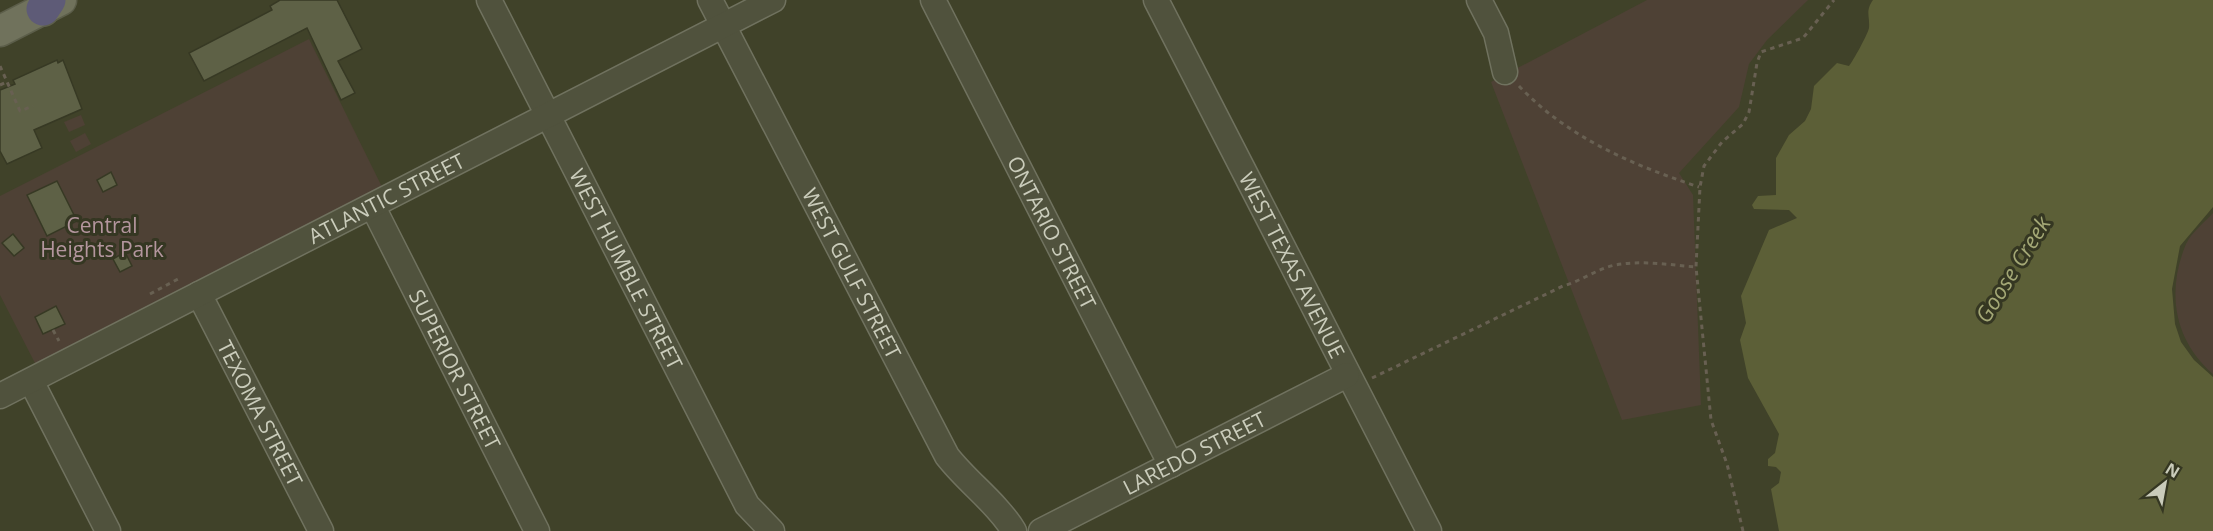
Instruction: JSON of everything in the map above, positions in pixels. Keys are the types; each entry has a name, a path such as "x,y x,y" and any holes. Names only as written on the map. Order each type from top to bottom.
{"main road":[{"path":"0,31 51,3"}],"street":[{"name":"WEST HUMBLE STREET","path":"489,0 747,505 771,531"},
{"name":"WEST GULF STREET","path":"710,0 947,456 958,470 993,501 1014,531"},
{"name":"ATLANTIC STREET","path":"0,396 373,207 773,0"},
{"name":"ONTARIO STREET","path":"933,0 1171,465"},
{"name":"WEST TEXAS AVENUE","path":"1156,0 1429,531"},
{"path":"1479,0 1496,33 1505,72"},
{"name":"SUPERIOR STREET","path":"373,207 537,531"},
{"name":"TEXOMA STREET","path":"199,294 321,531"},
{"path":"31,381 108,531"},
{"name":"LAREDO STREET","path":"1041,531 1171,465 1351,381"}],"path":[{"path":"1743,531 1727,464 1711,420 1696,267 1700,187 1704,166 1722,142 1743,124 1749,112 1756,63 1761,52 1803,38 1834,0"},
{"path":"0,66 20,111 33,106"},
{"path":"1505,72 1556,118 1589,142 1629,163 1700,187"},
{"path":"0,85 7,82"},
{"path":"1351,381 1563,286 1584,280 1606,268 1652,263 1696,267"},
{"path":"150,294 180,278"},
{"path":"53,330 59,341"}],"green space":[{"path":"1647,0 1808,0 1767,40 1749,64 1739,107 1679,173 1693,195 1701,405 1622,420 1491,82"},
{"name":"Central Heights Park","path":"309,39 382,187 36,365 0,295 0,196"},
{"path":"81,115 85,125 69,132 64,122"},
{"path":"85,133 91,144 76,152 70,141"},
{"path":"2213,213 2213,374 2200,361 2182,331 2175,297 2176,280 2186,244"}],"water":[{"name":"Goose Creek","path":"1873,0 2213,0 2213,207 2180,246 2172,289 2175,324 2181,342 2194,360 2213,377 2213,531 1779,531 1771,489 1779,483 1781,472 1776,467 1768,466 1768,459 1775,453 1779,434 1748,378 1740,340 1746,323 1741,296 1769,230 1797,218 1789,210 1754,209 1752,205 1758,196 1776,195 1776,158 1789,135 1805,121 1811,109 1814,86 1837,63 1849,66 1854,59 1869,28 1868,11"}],"building":[{"path":"280,0 337,0 362,49 338,61 355,93 341,100 307,28 204,81 189,53 272,10 270,6"},
{"path":"57,60 58,63 63,60 82,109 34,130 42,148 7,164 0,151 0,90 15,84 13,80"},
{"path":"111,172 117,185 103,192 97,180"},
{"path":"57,181 77,221 47,236 27,195"},
{"path":"13,234 24,248 14,256 2,243"},
{"path":"125,252 132,266 120,272 113,259"},
{"path":"56,306 65,324 43,334 35,317"}]}
